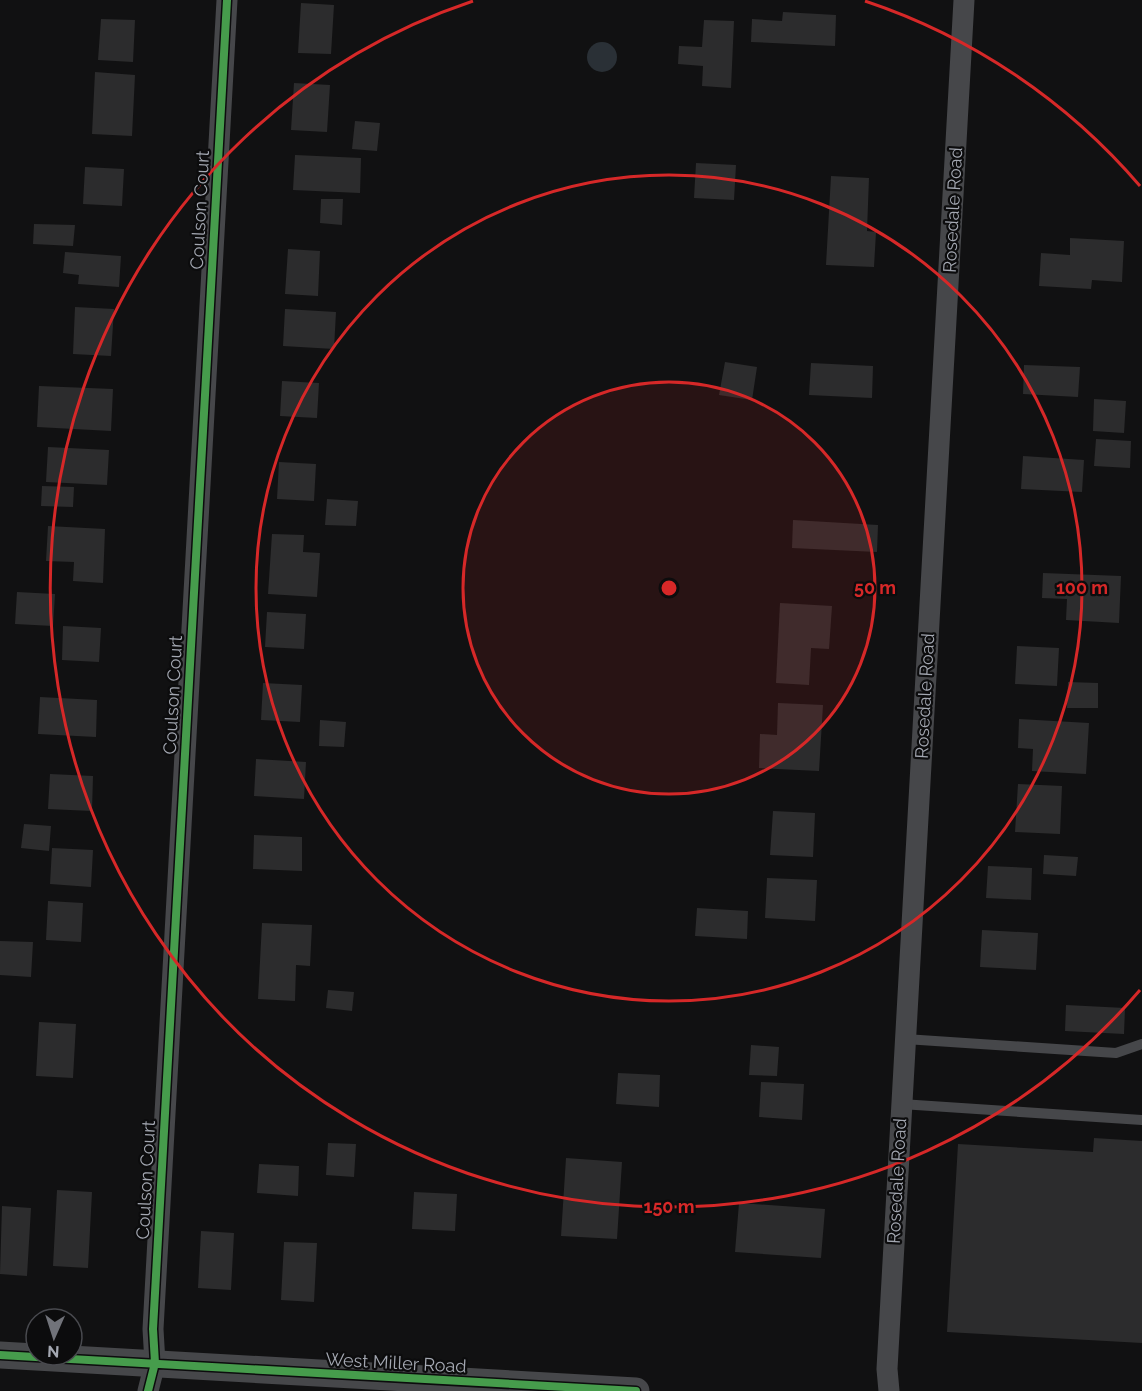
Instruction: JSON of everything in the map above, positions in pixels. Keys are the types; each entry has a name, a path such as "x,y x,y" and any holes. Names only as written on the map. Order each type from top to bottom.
{"street":[{"name":"Coulson Court","path":"148,1391 154,1363 154,1305 227,0"},
{"name":"Rosedale Road","path":"889,1391 887,1369 901,1104 964,0"},
{"name":"West Miller Road","path":"0,1355 571,1390 636,1391"}],"lane":[{"path":"905,1040 1116,1053 1142,1044"},
{"path":"901,1104 1142,1120"}],"shaded area":[{"path":"602,42 608,43 616,51 616,63 608,71 602,72 596,71 588,63 587,57 588,51 596,43"}],"building":[{"path":"301,3 334,5 331,54 298,53"},
{"path":"783,12 836,15 835,46 751,42 752,19 782,21"},
{"path":"101,19 135,20 133,62 98,60"},
{"path":"704,20 734,21 731,88 702,86 703,66 678,64 679,46 702,47"},
{"path":"95,72 135,75 132,136 92,134"},
{"path":"294,83 330,85 327,132 291,130"},
{"path":"355,121 380,123 377,151 352,149"},
{"path":"295,155 361,158 360,193 293,190"},
{"path":"696,163 736,165 734,200 694,198"},
{"path":"85,167 124,169 122,206 83,204"},
{"path":"831,176 869,178 867,231 876,232 874,267 826,265"},
{"path":"321,199 343,199 342,225 320,223"},
{"path":"34,224 75,225 73,246 33,244"},
{"path":"1070,238 1124,241 1122,282 1092,280 1091,289 1039,286 1041,253 1070,255"},
{"path":"288,249 320,251 318,296 285,294"},
{"path":"65,252 121,256 119,287 78,284 79,275 63,273"},
{"path":"75,307 114,309 111,356 73,354"},
{"path":"285,309 336,312 334,349 283,346"},
{"path":"725,362 757,367 752,400 719,395"},
{"path":"811,363 873,366 872,398 809,395"},
{"path":"1024,365 1080,367 1078,397 1023,394"},
{"path":"282,381 319,383 317,418 280,416"},
{"path":"39,386 113,389 111,431 37,427"},
{"path":"1094,399 1126,401 1124,433 1093,431"},
{"path":"1096,439 1131,441 1130,468 1094,466"},
{"path":"48,447 109,450 107,485 46,482"},
{"path":"1023,456 1084,460 1082,492 1021,489"},
{"path":"279,462 316,464 314,501 277,499"},
{"path":"42,486 74,487 73,507 41,506"},
{"path":"327,499 358,501 356,526 325,525"},
{"path":"793,520 878,525 877,552 792,548"},
{"path":"48,526 105,529 103,583 73,581 74,562 46,561"},
{"path":"272,534 304,535 303,552 320,553 317,597 268,594"},
{"path":"1043,573 1121,576 1119,623 1066,620 1067,599 1042,598"},
{"path":"17,592 55,594 53,626 15,624"},
{"path":"780,603 832,606 829,649 811,648 809,685 776,683"},
{"path":"267,612 306,614 304,649 265,647"},
{"path":"63,626 101,628 99,662 62,660"},
{"path":"1017,646 1059,648 1057,686 1015,684"},
{"path":"1068,682 1098,683 1098,708 1067,708"},
{"path":"263,683 302,685 300,722 261,720"},
{"path":"40,697 97,700 96,737 38,734"},
{"path":"778,703 823,705 819,771 759,768 760,734 777,735"},
{"path":"1019,719 1089,723 1086,774 1032,771 1033,749 1018,748"},
{"path":"320,720 346,722 344,747 319,746"},
{"path":"256,759 306,762 304,799 254,796"},
{"path":"50,774 93,776 92,811 48,809"},
{"path":"1018,784 1062,786 1060,834 1015,832"},
{"path":"773,811 815,813 813,857 770,855"},
{"path":"24,824 51,826 49,851 21,848"},
{"path":"254,835 302,837 302,871 253,869"},
{"path":"52,848 93,850 91,887 50,884"},
{"path":"1044,855 1078,857 1076,876 1043,874"},
{"path":"988,866 1032,868 1031,900 986,898"},
{"path":"767,878 817,880 815,921 765,918"},
{"path":"48,901 83,903 81,942 46,940"},
{"path":"697,908 748,911 747,939 695,936"},
{"path":"262,923 312,925 310,966 296,965 295,1001 258,999"},
{"path":"982,930 1038,933 1036,970 980,967"},
{"path":"0,941 33,942 31,977 0,975"},
{"path":"328,990 354,992 352,1011 326,1008"},
{"path":"1066,1005 1125,1008 1124,1034 1065,1031"},
{"path":"39,1022 76,1024 73,1078 36,1076"},
{"path":"751,1045 779,1047 777,1076 749,1075"},
{"path":"618,1073 660,1075 659,1107 616,1104"},
{"path":"761,1082 804,1084 802,1120 759,1117"},
{"path":"1094,1138 1142,1141 1142,1343 947,1332 958,1144 1093,1152"},
{"path":"328,1143 356,1144 354,1177 326,1175"},
{"path":"566,1158 622,1162 617,1239 561,1236"},
{"path":"259,1164 299,1166 298,1196 257,1193"},
{"path":"57,1190 92,1192 88,1268 53,1266"},
{"path":"414,1192 457,1194 455,1231 412,1229"},
{"path":"739,1203 825,1209 821,1258 735,1252"},
{"path":"2,1206 31,1208 27,1276 0,1274"},
{"path":"201,1231 234,1233 231,1290 198,1288"},
{"path":"284,1242 317,1243 314,1302 281,1300"}],"cycle path":[{"path":"148,1391 155,1363 153,1329 227,0"},
{"path":"0,1355 636,1391"}]}
